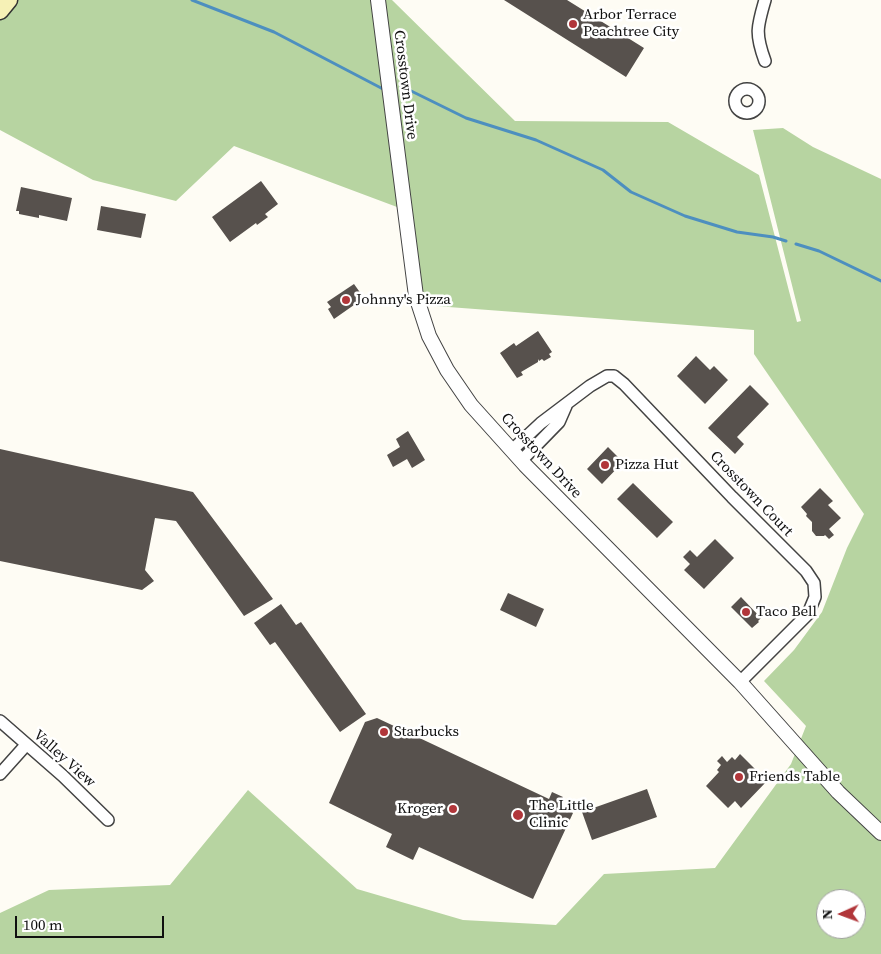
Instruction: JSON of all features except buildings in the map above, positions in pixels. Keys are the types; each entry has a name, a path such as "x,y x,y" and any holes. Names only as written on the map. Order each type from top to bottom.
{"main road":[{"path":"0,11 8,0"}],"street":[{"name":"Crosstown Drive","path":"378,0 416,296 429,336 447,370 471,405 517,455 740,682 832,786 881,833"},
{"path":"765,0 758,27 758,40 765,62"},
{"name":"Crosstown Court","path":"517,455 541,423 607,376 614,376 624,384 806,571 814,583 815,597 808,614 740,682"},
{"name":"Valley View","path":"0,721 63,776 108,820"},
{"path":"0,774 26,745"}],"green space":[{"path":"0,0 392,0 515,121 668,122 759,175 797,322 801,321 753,130 783,128 813,147 881,179 881,954 0,954 0,913 49,890 170,885 248,790 357,889 463,920 556,925 604,874 715,868 791,764 806,726 764,681 794,650 822,612 847,548 864,514 754,354 754,330 422,305 397,207 234,146 176,201 93,180 0,130"}],"waterway":[{"path":"192,0 274,32 383,89"},
{"path":"401,86 466,118 536,140 603,170 631,192 685,216 737,232 773,237 786,241"},
{"path":"796,244 819,251 881,281"}],"place":[{"name":"Arbor Terrace Peachtree City","path":"573,24"},
{"name":"Johnny's Pizza","path":"346,300"},
{"name":"Pizza Hut","path":"605,465"},
{"name":"Taco Bell","path":"746,612"},
{"name":"Starbucks","path":"384,732"},
{"name":"Friends Table","path":"739,777"},
{"name":"Kroger","path":"453,809"},
{"name":"The Little Clinic","path":"518,815"}]}
